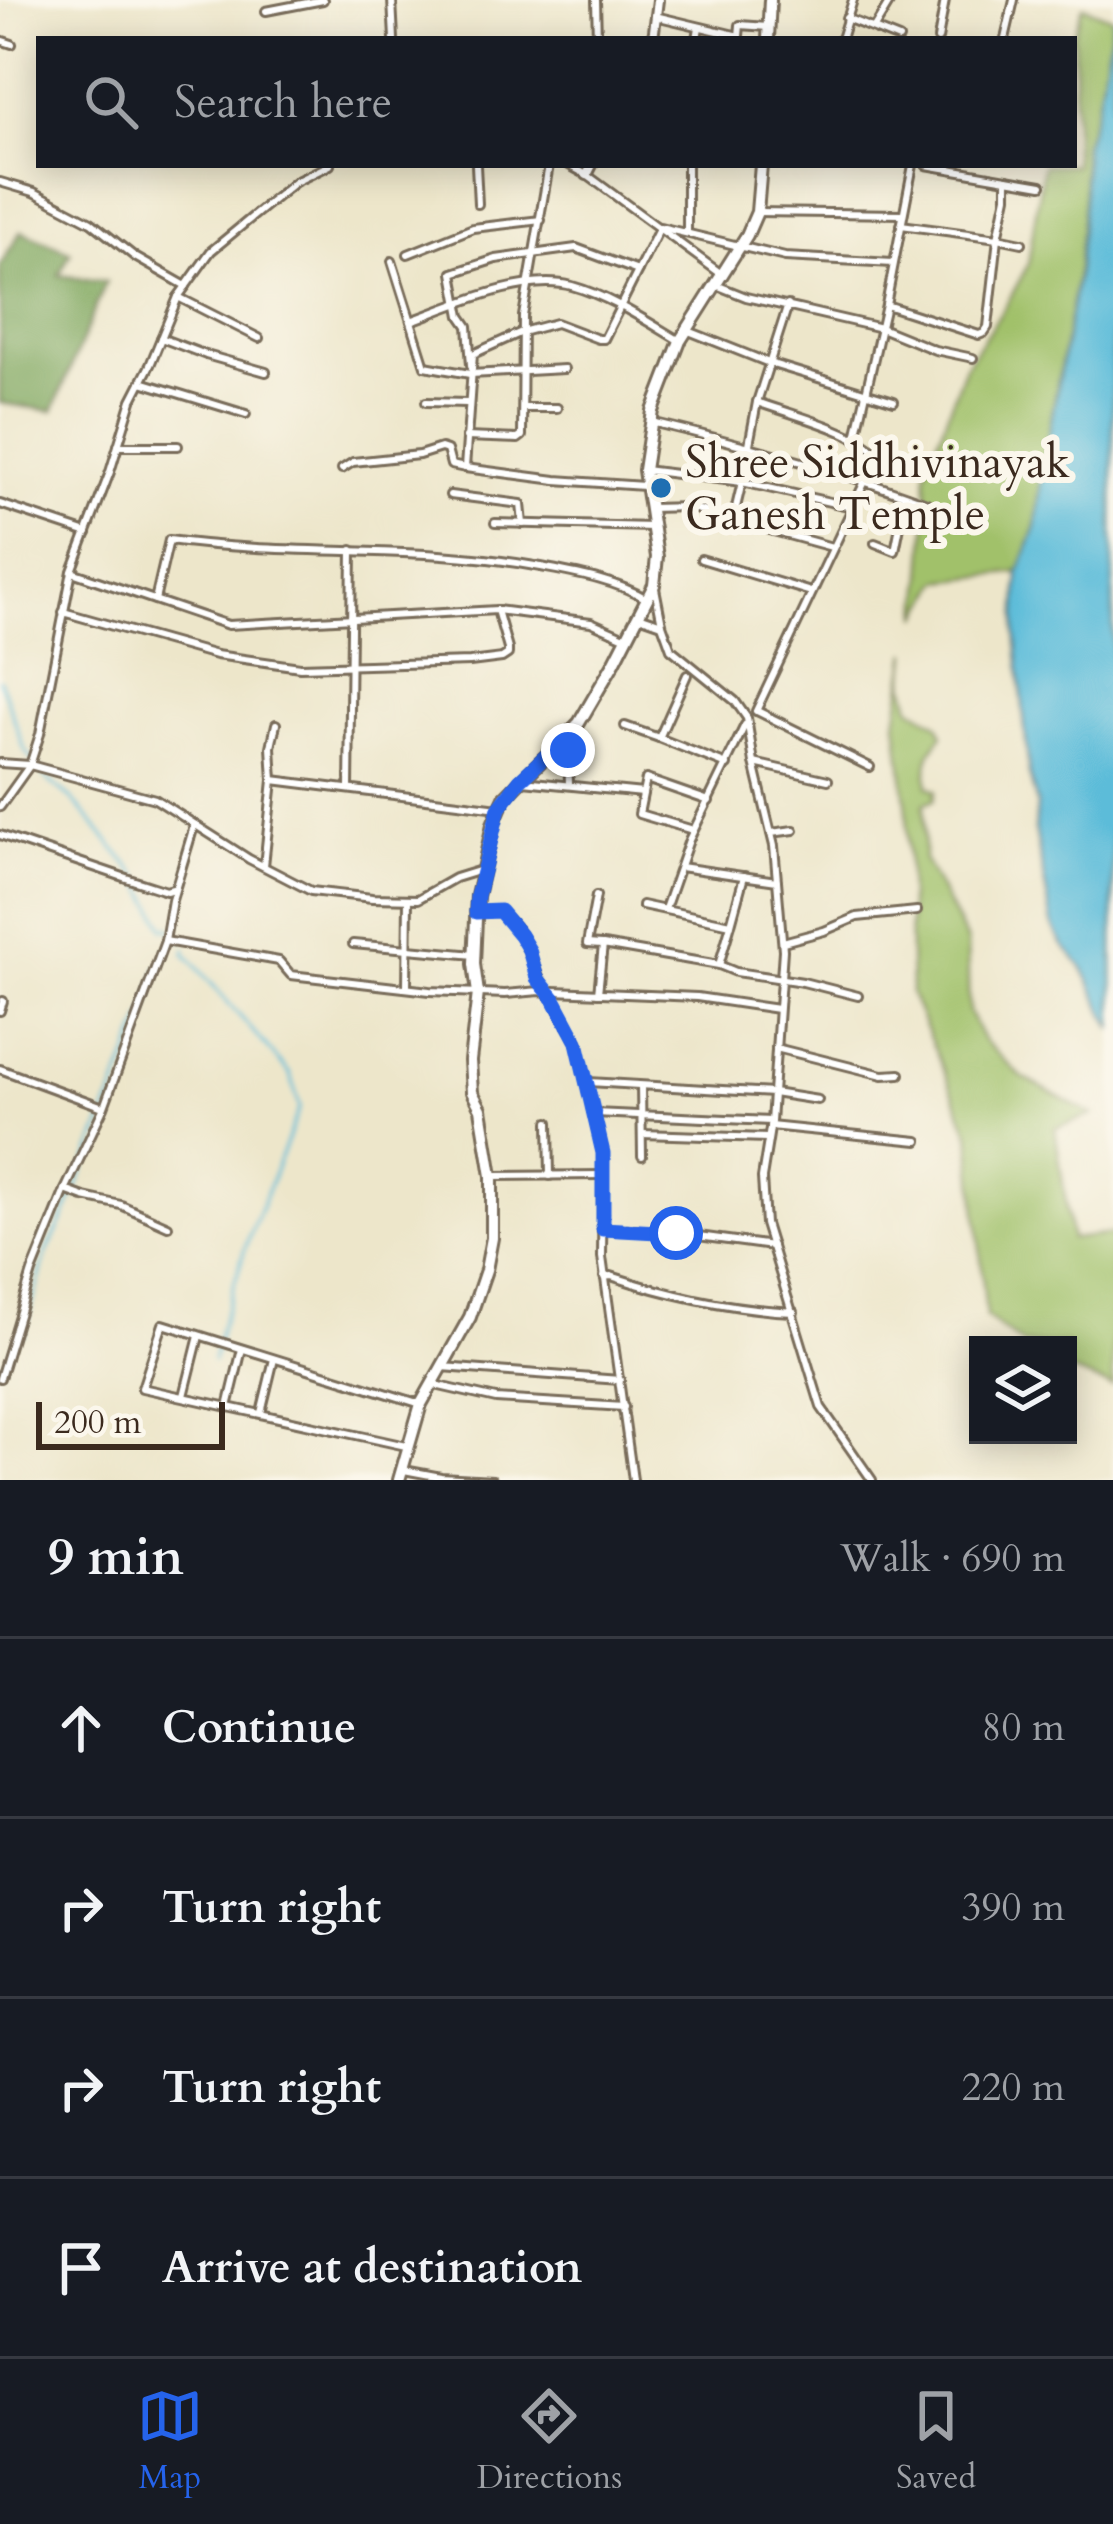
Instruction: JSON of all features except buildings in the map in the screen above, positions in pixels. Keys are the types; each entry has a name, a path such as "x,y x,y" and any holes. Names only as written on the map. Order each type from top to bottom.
{"main road":[{"path":"768,33 770,0"},
{"path":"400,1475 421,1404 470,1317 492,1238 492,1176 471,1076 478,993 477,896 499,808 520,780 579,723 654,585 657,557 644,470 651,422 683,336 758,212 761,168"}],"street":[{"path":"266,11 323,0"},
{"path":"392,0 394,36"},
{"path":"596,0 597,36"},
{"path":"653,36 658,0"},
{"path":"843,36 853,0"},
{"path":"874,28 891,0"},
{"path":"939,36 945,0"},
{"path":"1006,36 1014,0"},
{"path":"655,16 739,36 740,25 768,33"},
{"path":"847,19 892,36"},
{"path":"698,36 699,27"},
{"path":"0,40 12,44"},
{"path":"0,807 30,765 72,572 141,382 178,297 211,250 295,182 324,168"},
{"path":"476,168 478,204"},
{"path":"466,437 520,438 527,284 549,168"},
{"path":"686,168 687,233"},
{"path":"856,438 912,168"},
{"path":"943,168 1042,185"},
{"path":"590,170 719,280 746,297 881,328 935,350 973,358"},
{"path":"886,305 984,333 1007,179"},
{"path":"0,182 34,192 91,222 135,257 186,286"},
{"path":"758,212 903,214"},
{"path":"408,254 473,228 541,220"},
{"path":"901,225 1022,243"},
{"path":"660,227 784,256 893,263"},
{"path":"465,468 467,404 476,351 556,323 604,339 660,227"},
{"path":"471,369 468,326 458,305 455,271 496,259 576,248 638,271"},
{"path":"392,261 425,367 564,369"},
{"path":"411,321 527,284 571,286 683,336 894,401"},
{"path":"178,297 260,338"},
{"path":"733,520 757,402 788,305"},
{"path":"161,338 266,371"},
{"path":"141,382 246,414"},
{"path":"426,402 467,404"},
{"path":"665,909 694,831 878,454 856,438 757,402"},
{"path":"523,408 557,408"},
{"path":"651,422 866,480 948,511"},
{"path":"118,446 178,446"},
{"path":"342,469 353,462 441,448 447,451 451,465 465,468 646,487"},
{"path":"644,470 742,482 854,507"},
{"path":"450,496 521,504 523,524"},
{"path":"875,543 895,551 906,496"},
{"path":"0,504 87,533"},
{"path":"650,508 692,508 832,548"},
{"path":"495,523 653,527"},
{"path":"155,600 169,540 230,549 478,556 602,579 647,598"},
{"path":"349,789 352,550"},
{"path":"701,560 811,592"},
{"path":"72,572 227,625 497,610 591,622 627,638"},
{"path":"654,585 671,649 746,713 771,833 782,942 771,1124 762,1178 765,1224 821,1407 872,1480"},
{"path":"63,612 216,655 300,667 502,658 508,649 497,610"},
{"path":"638,616 662,624"},
{"path":"659,738 687,675"},
{"path":"755,711 870,766"},
{"path":"264,866 276,724"},
{"path":"625,726 727,765"},
{"path":"563,740 568,750 569,785"},
{"path":"0,763 30,765 155,799 311,891 418,899 455,878 484,869"},
{"path":"754,763 828,780"},
{"path":"273,779 499,808"},
{"path":"694,831 639,814 646,779 709,801"},
{"path":"520,780 644,793"},
{"path":"0,1378 32,1272 104,1107 165,941 172,898 194,826"},
{"path":"771,833 794,830"},
{"path":"0,835 166,890 172,898"},
{"path":"680,867 778,881"},
{"path":"719,965 744,876"},
{"path":"166,890 176,886"},
{"path":"596,896 587,944 719,965 858,995"},
{"path":"407,987 408,899"},
{"path":"642,904 731,924"},
{"path":"476,912 500,911 508,919 577,1042 603,1153 604,1277 633,1480"},
{"path":"782,942 857,917 917,911"},
{"path":"165,941 279,961 291,975 478,993 697,997 779,1009"},
{"path":"353,944 475,955"},
{"path":"598,993 603,945"},
{"path":"0,1011 3,1001"},
{"path":"776,1048 883,1075 900,1075"},
{"path":"0,1069 104,1107"},
{"path":"587,1082 818,1100"},
{"path":"641,1086 642,1156"},
{"path":"594,1113 771,1124 918,1141"},
{"path":"550,1122 550,1176"},
{"path":"642,1134 767,1138"},
{"path":"492,1176 604,1175"},
{"path":"65,1190 121,1205 168,1226"},
{"path":"603,1229 772,1246"},
{"path":"604,1277 681,1298 794,1312"},
{"path":"406,1446 142,1388 163,1324 421,1404"},
{"path":"184,1397 199,1336"},
{"path":"228,1407 242,1349"},
{"path":"261,1414 274,1359"},
{"path":"442,1367 620,1380"},
{"path":"431,1384 496,1399 624,1407"},
{"path":"400,1475 493,1480"}],"green space":[{"path":"1083,6 1113,18 1097,106 1084,145 1078,270 1036,527 1019,572 940,581 920,617 926,472 965,366 1028,265 1043,168 1077,168 1077,36 1073,36"},
{"path":"21,231 71,252 59,275 106,282 53,411 0,403 0,266"},
{"path":"908,652 905,684 911,707 938,724 943,735 927,764 928,786 936,790 934,800 924,803 924,859 967,941 969,1012 983,1040 1022,1077 1093,1115 1055,1128 1071,1239 1113,1234 1113,1387 1077,1373 1077,1336 1011,1336 986,1317 970,1133 911,994 907,812 897,722"}],"water":[{"path":"1113,18 1113,1030 1083,968 1052,924 1035,830 1037,804 1029,774 1016,631 1019,572 1036,527 1078,270 1084,145 1097,105"}],"waterway":[{"path":"0,680 25,750 138,876 165,929"},
{"path":"168,926 182,941"},
{"path":"186,949 290,1074 300,1107 246,1245 213,1361"},
{"path":"24,1334 46,1254 148,1007 158,968"}],"place":[{"name":"Shree Siddhivinayak Ganesh Temple","path":"661,488"}],"route":[{"path":"568,750 563,740 505,797 494,824 476,912 500,911 508,919 577,1042 603,1153 603,1229 676,1233"}]}
